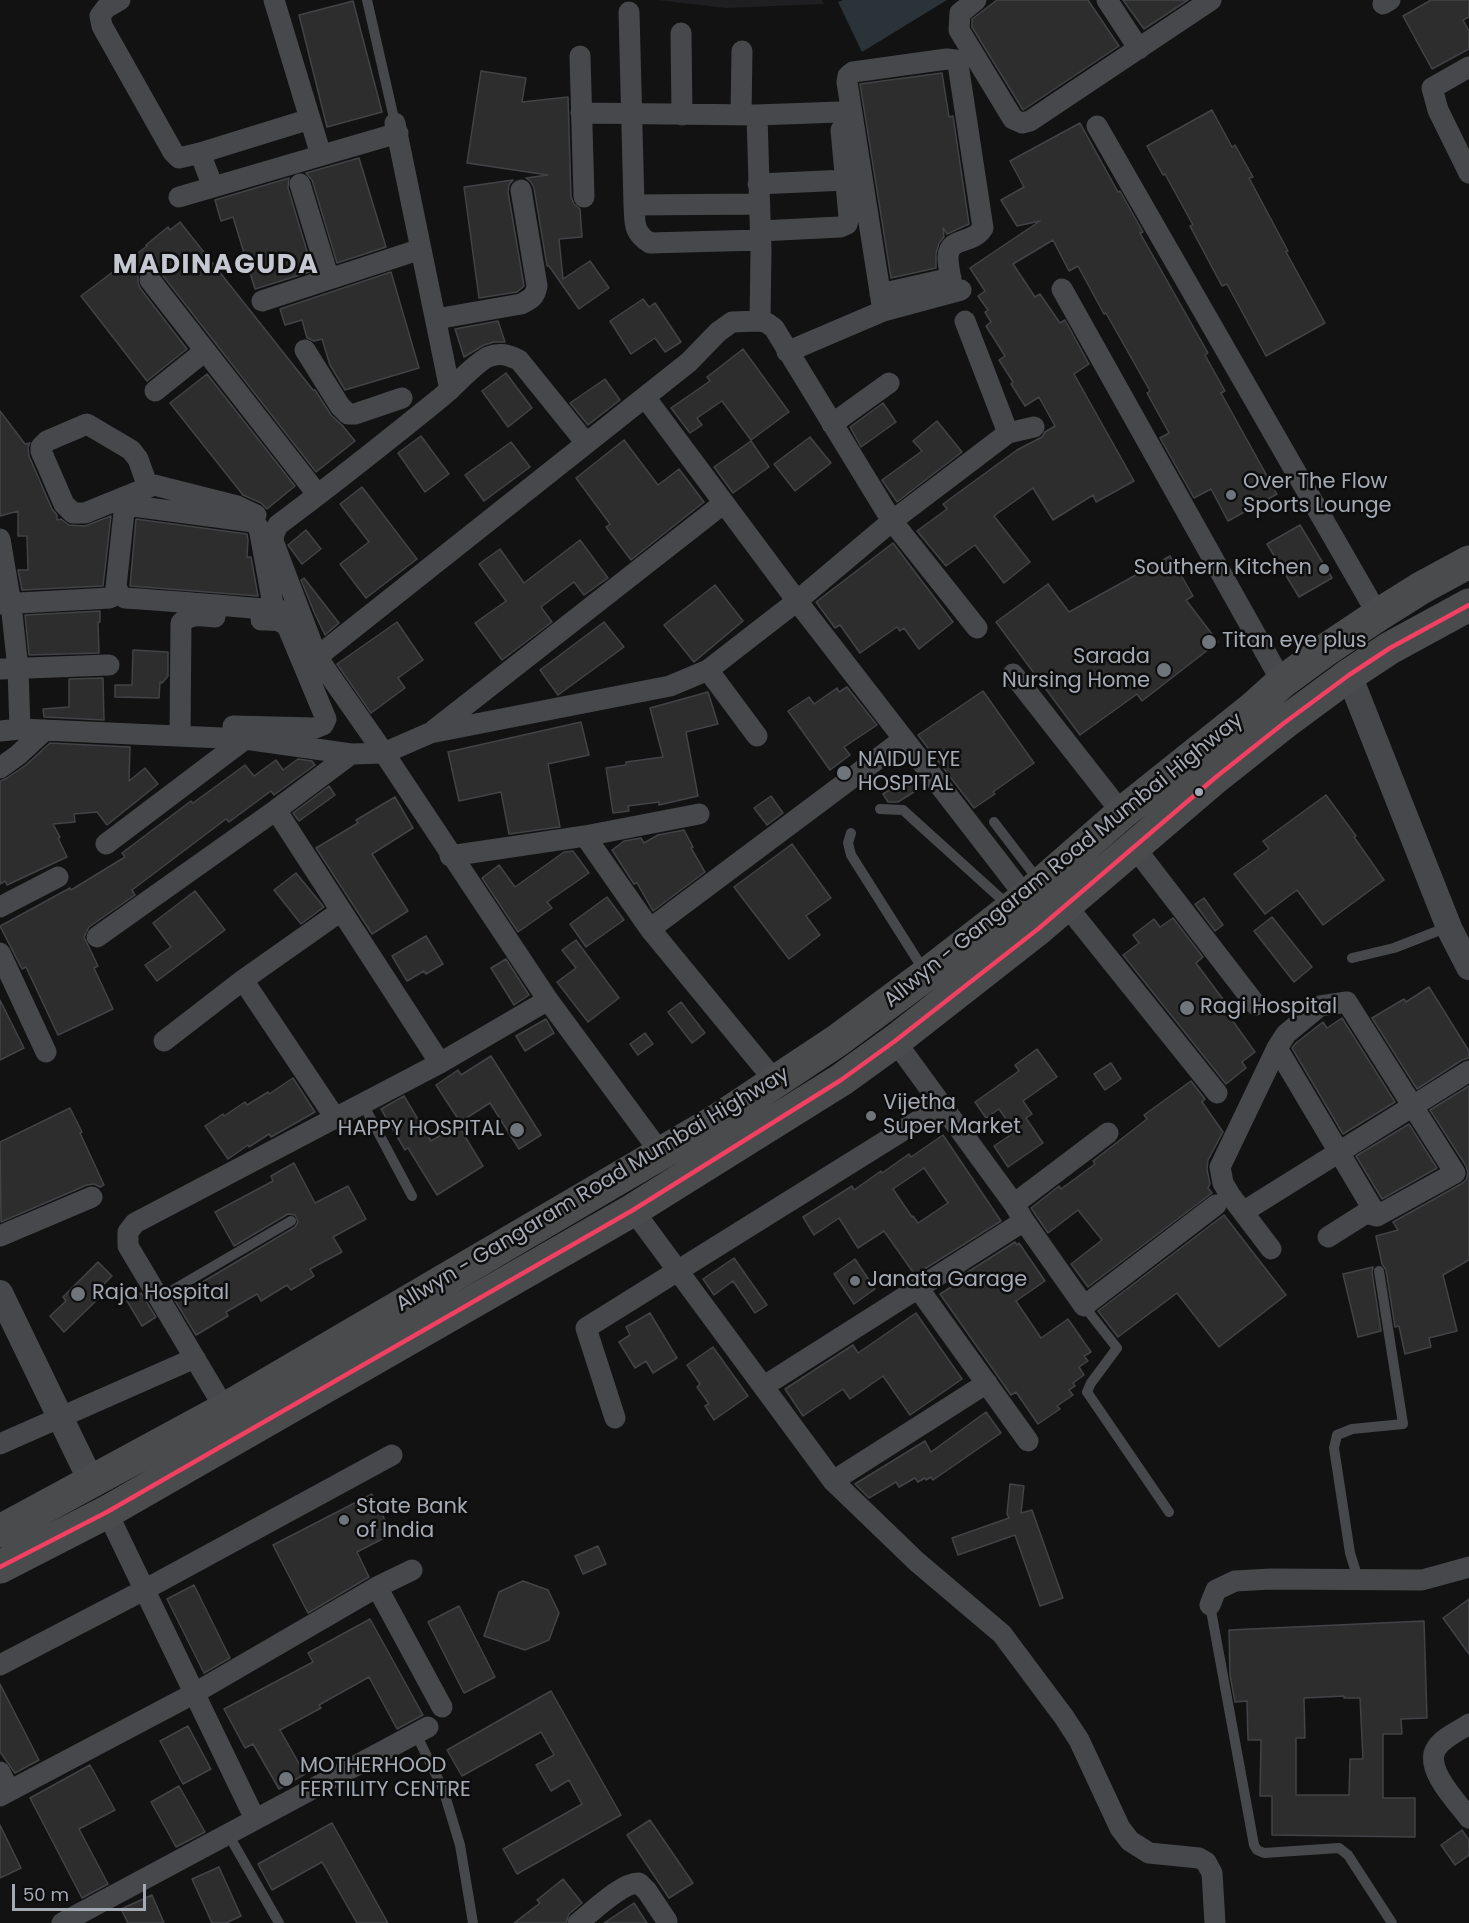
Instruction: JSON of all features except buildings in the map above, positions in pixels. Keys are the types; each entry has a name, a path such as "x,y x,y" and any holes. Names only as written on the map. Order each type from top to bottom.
{"highway":[{"name":"Allwyn - Gangaram Road Mumbai Highway","path":"0,1531 225,1409 716,1121 838,1040 927,974 1026,896 1122,813 1252,709 1282,682 1378,615 1469,562"},
{"name":"Allwyn - Gangaram Road Mumbai Highway","path":"0,1567 107,1512 633,1210 841,1080 895,1041 1038,929 1216,777 1284,723 1390,648 1469,605"}],"street":[{"path":"120,0 106,8 100,16 102,26 173,152 179,158 310,119"},
{"path":"274,0 321,154"},
{"path":"976,0 960,13 959,30 1013,119 1022,123 1030,122 1211,0"},
{"path":"1107,0 1139,49"},
{"path":"629,12 635,227 641,238 650,243 760,235 840,227 847,224 849,217 846,180 834,67"},
{"path":"681,33 682,115"},
{"path":"741,51 759,194 760,321"},
{"path":"580,56 584,197"},
{"path":"787,352 882,302 955,287 948,257 950,249 959,241 975,238 983,228 958,64 955,60 947,58 853,72 847,82 882,302"},
{"path":"1469,67 1432,87 1437,110 1469,173"},
{"path":"581,113 749,115 839,112"},
{"path":"1097,126 1378,615"},
{"path":"179,197 321,154 396,128 450,390"},
{"path":"200,153 213,187"},
{"path":"634,204 759,194 846,180"},
{"path":"300,184 329,279"},
{"path":"436,319 520,304 531,299 535,294 537,286 521,190"},
{"path":"262,301 421,249"},
{"path":"150,280 318,495"},
{"path":"1062,289 1282,682"},
{"path":"317,657 689,362 718,332 732,322 760,321 774,328 892,521 976,628"},
{"path":"965,321 1008,434"},
{"path":"305,350 346,412 355,414 394,401 399,431"},
{"path":"155,391 205,351"},
{"path":"586,443 519,360 506,354 491,356 483,360 450,390 278,525 273,541 317,657 384,753 450,856 548,1000 660,1152"},
{"path":"832,424 889,383"},
{"path":"645,397 797,601 1026,896"},
{"path":"148,487 138,459 130,450 87,424 47,441 41,447 64,504 73,513 85,513 154,485 237,506 278,525"},
{"path":"0,539 9,669 10,730 180,729 233,734 351,754 384,753 430,733 670,687 708,670 797,601 892,521 1008,434 1034,427"},
{"path":"430,733 724,503"},
{"path":"274,610 260,533 254,522 133,506 124,512 116,587 120,595 125,598 274,610 299,612"},
{"path":"5,604 110,598"},
{"path":"106,844 233,734 315,728 323,725 326,719 284,622 193,616 181,623 180,729"},
{"path":"9,669 109,665"},
{"path":"708,670 757,736"},
{"path":"1013,674 1122,813"},
{"path":"1349,675 1449,928 1465,961"},
{"path":"0,768 45,730"},
{"path":"650,929 904,739"},
{"path":"97,937 351,754"},
{"path":"276,810 440,1064"},
{"path":"450,856 585,836 699,814"},
{"path":"585,836 650,929 775,1081"},
{"path":"1135,848 1256,1005"},
{"path":"0,908 58,877"},
{"path":"1066,905 1216,1092"},
{"path":"164,1041 243,980 340,911"},
{"path":"0,953 46,1052"},
{"path":"243,980 336,1119"},
{"path":"225,1409 128,1246 128,1232 135,1223 440,1064 548,1000"},
{"path":"1271,1250 1223,1183 1220,1167 1277,1048 1286,1034 1320,1006 1347,1002 1455,1173 1377,1216 1366,1214 1328,1237"},
{"path":"895,1041 1084,1306 1216,1205"},
{"path":"1277,1048 1377,1216"},
{"path":"1242,1212 1469,1071"},
{"path":"615,1418 586,1328 942,1106"},
{"path":"764,1386 918,1288 1019,1212 1108,1133"},
{"path":"0,1236 93,1197"},
{"path":"633,1210 832,1481 916,1561 1002,1634 1023,1660 1079,1740 1120,1828 1130,1842 1149,1853 1199,1858 1210,1866 1215,1923"},
{"path":"918,1288 1028,1441"},
{"path":"0,1293 91,1481"},
{"path":"0,1444 195,1358"},
{"path":"832,1481 987,1383"},
{"path":"0,1665 144,1590 392,1455"},
{"path":"107,1512 255,1819"},
{"path":"1210,1605 1216,1590 1235,1581 1422,1580 1469,1567"},
{"path":"3,1785 193,1694 377,1587 412,1570"},
{"path":"377,1587 442,1707"},
{"path":"1469,1724 1441,1743 1433,1756 1436,1774 1469,1818"},
{"path":"62,1923 422,1730"},
{"path":"578,1923 632,1882 639,1883 647,1890 667,1921"}],"lane":[{"path":"367,0 396,128"},
{"path":"880,809 903,810 1026,896"},
{"path":"994,822 1026,896"},
{"path":"851,833 848,843 850,855 927,974"},
{"path":"1353,957 1403,945 1449,928"},
{"path":"363,1104 412,1196"},
{"path":"159,1298 291,1221"},
{"path":"1355,1579 1334,1448 1337,1435 1352,1430 1403,1424 1379,1271"},
{"path":"1084,1306 1117,1348 1087,1392 1169,1512"},
{"path":"1210,1605 1254,1845 1257,1850 1264,1852 1339,1848 1348,1855 1392,1923"},
{"path":"422,1730 460,1845 473,1923"},
{"path":"228,1834 279,1923"}],"shaded area":[{"path":"657,0 822,0 824,4 726,8"},
{"path":"843,0 947,0 862,52 838,2"}],"transit line":[{"path":"0,1567 107,1512 633,1210 841,1080 895,1041 1038,929 1216,777 1284,723 1390,648 1469,605"}],"place":[{"name":"Over The Flow Sports Lounge","path":"1231,495"},
{"name":"Southern Kitchen","path":"1324,569"},
{"name":"Titan eye plus","path":"1209,642"},
{"name":"Sarada Nursing Home","path":"1164,670"},
{"name":"NAIDU EYE HOSPITAL","path":"844,773"},
{"name":"Ragi Hospital","path":"1187,1008"},
{"name":"Vijetha Super Market","path":"871,1116"},
{"name":"HAPPY HOSPITAL","path":"517,1130"},
{"name":"Janata Garage","path":"855,1281"},
{"name":"Raja Hospital","path":"78,1294"},
{"name":"State Bank of India","path":"344,1520"},
{"name":"MOTHERHOOD FERTILITY CENTRE","path":"286,1779"}],"district":[{"name":"MADINAGUDA","path":"216,266"}]}
